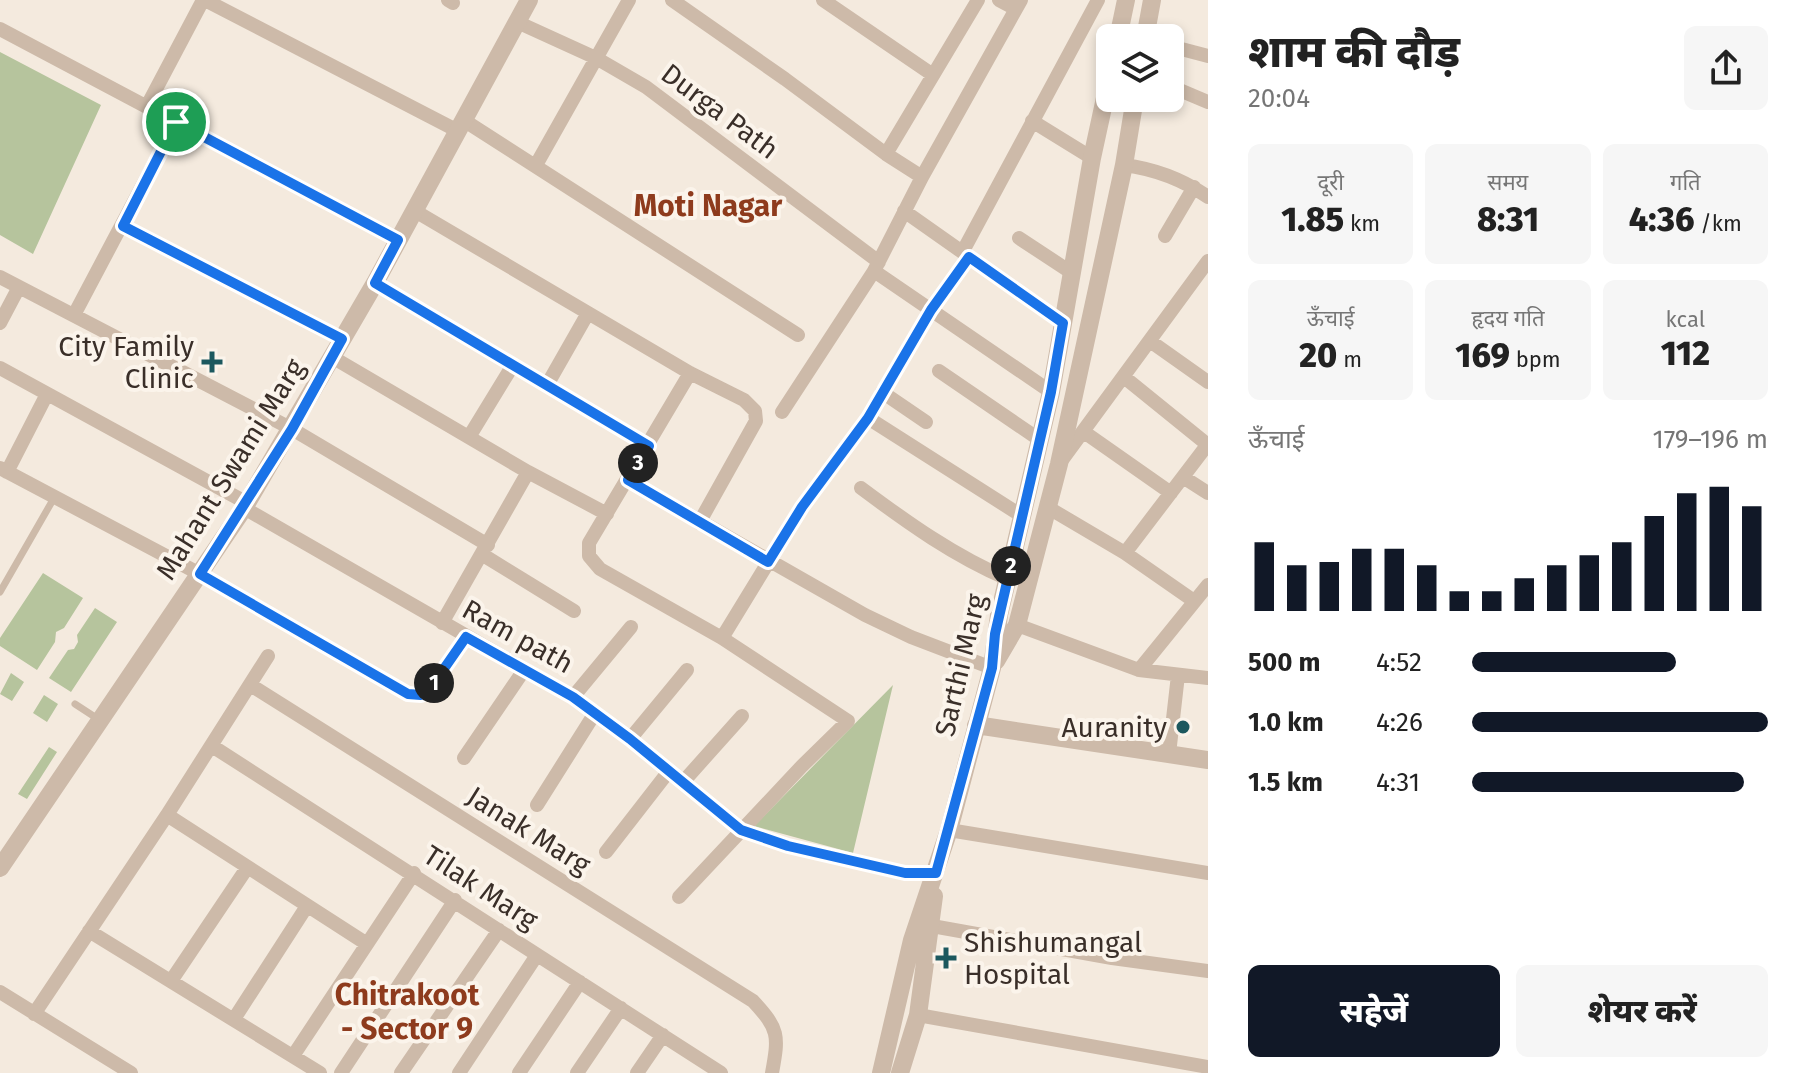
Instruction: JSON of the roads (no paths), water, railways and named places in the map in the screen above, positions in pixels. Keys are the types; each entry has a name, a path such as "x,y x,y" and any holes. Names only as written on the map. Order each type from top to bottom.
{"street":[{"name":"Mahant Swami Marg","path":"0,868 200,574 292,429 529,0"},
{"path":"536,165 629,0"},
{"path":"672,0 922,177"},
{"path":"823,0 933,75"},
{"path":"886,154 978,0"},
{"path":"782,412 879,270 904,211 1018,4 999,0"},
{"path":"722,638 802,507 868,418 966,254 1032,121 1098,0"},
{"path":"1121,24 1126,0"},
{"path":"1148,24 1152,0"},
{"path":"147,106 208,1 536,165 798,335"},
{"name":"Durga Path","path":"517,22 596,58 646,87 931,310 1051,389"},
{"path":"0,29 398,240"},
{"path":"1184,50 1208,56"},
{"path":"1184,92 1208,102"},
{"name":"Sarthi Marg","path":"881,1073 912,940 949,830 992,668 995,634 1051,389 1102,112"},
{"path":"628,480 865,615 911,637 992,668 1017,625 1059,464 1133,112"},
{"path":"1032,121 1092,158"},
{"path":"74,315 176,122"},
{"path":"1124,165 1152,168 1194,187 1208,197"},
{"path":"1165,236 1194,187"},
{"path":"415,211 690,373 744,400 755,411 756,421 699,523"},
{"path":"904,211 1063,323"},
{"path":"123,226 342,339"},
{"path":"1019,238 1072,273"},
{"path":"1059,464 1208,261"},
{"path":"0,277 292,429 485,550 574,611"},
{"path":"375,283 649,446"},
{"path":"0,323 19,287"},
{"path":"547,385 588,313"},
{"path":"1150,341 1208,382"},
{"path":"332,357 528,472 607,514"},
{"path":"469,437 513,365"},
{"name":"Ram path","path":"0,368 245,505 573,697 630,739 741,830 788,846 905,873 936,873"},
{"path":"939,371 1040,440"},
{"path":"679,897 848,721 722,638 600,569 589,556 589,543 690,373"},
{"path":"1124,377 1208,444 1125,553"},
{"path":"1051,389 1074,396"},
{"path":"882,392 926,422"},
{"path":"47,394 4,470 200,574 408,694 421,695 432,686 466,637"},
{"path":"868,418 1022,516"},
{"path":"1084,432 1171,493"},
{"path":"442,623 528,472"},
{"path":"1183,477 1208,493"},
{"path":"861,488 920,532 971,563 1008,579"},
{"path":"1047,507 1125,553 1203,592 1139,670"},
{"path":"1017,625 1139,670 1208,678"},
{"path":"573,697 631,627"},
{"path":"34,1014 252,686 268,656"},
{"path":"464,758 524,670"},
{"path":"630,739 687,670"},
{"path":"1169,754 1178,675"},
{"name":"Janak Marg","path":"252,686 753,1001 774,1023 777,1047 772,1073"},
{"path":"537,805 595,713"},
{"path":"683,782 742,716"},
{"path":"976,725 1208,760"},
{"name":"Tilak Marg","path":"212,746 663,1035 702,1068 721,1073"},
{"path":"606,852 669,771"},
{"path":"167,815 367,944"},
{"path":"949,830 1208,873"},
{"path":"171,981 247,868"},
{"path":"293,1056 414,873"},
{"path":"900,1073 918,1015 932,926 936,873"},
{"path":"341,1073 455,900"},
{"path":"234,1019 307,906"},
{"path":"932,926 1112,958 1208,971"},
{"path":"401,1073 499,930"},
{"path":"89,931 320,1073"},
{"path":"459,1073 537,955"},
{"path":"519,1073 580,982"},
{"path":"0,992 131,1073"},
{"path":"577,1073 621,1008"},
{"path":"896,1012 1208,1067"},
{"path":"637,1073 663,1035"}],"lane":[{"path":"0,592 54,498"},
{"path":"75,704 99,720"}],"place":[{"name":"City Family Clinic","path":"212,362"},
{"name":"Auranity","path":"1183,727"},
{"name":"Shishumangal Hospital","path":"946,958"}],"district":[{"name":"Moti Nagar","path":"708,206"},
{"name":"Chitrakoot - Sector 9","path":"407,1012"}]}
